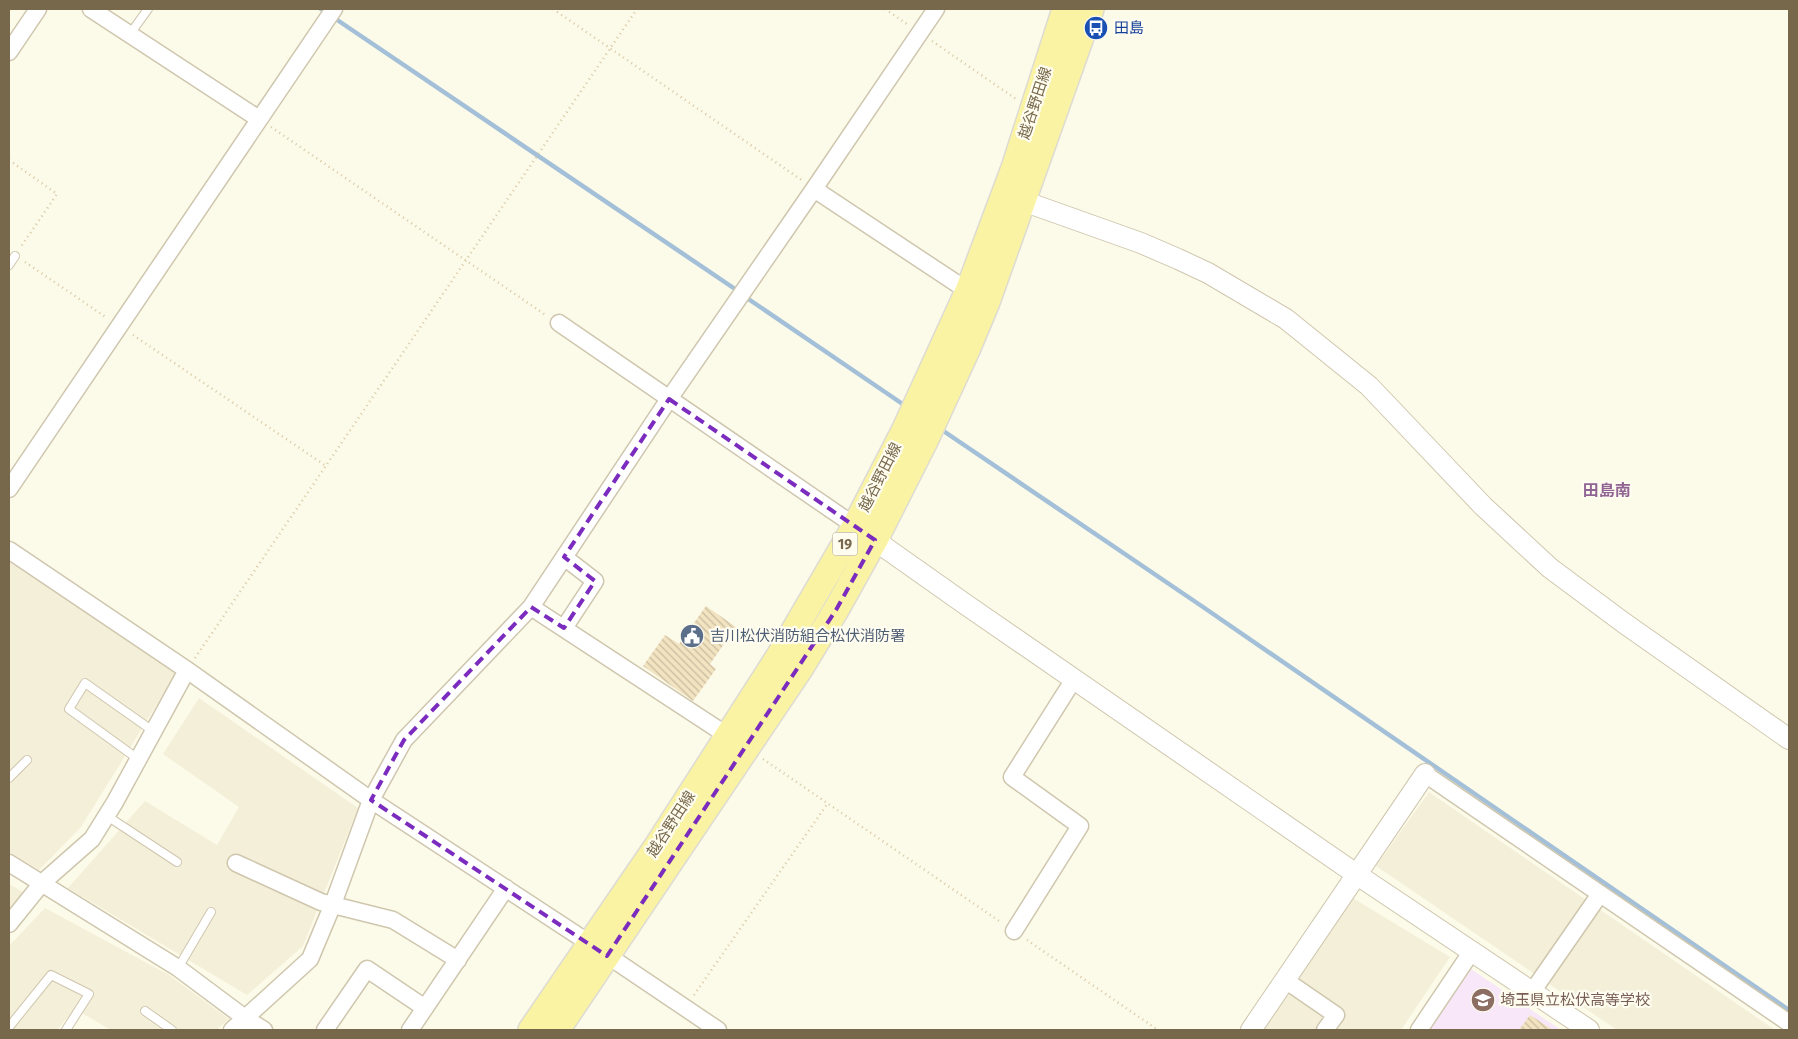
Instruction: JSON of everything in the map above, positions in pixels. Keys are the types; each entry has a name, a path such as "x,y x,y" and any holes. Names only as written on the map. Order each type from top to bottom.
{"main road":[{"name":"越谷野田線","path":"531,1030 598,950 738,742 800,669 836,610 904,431 968,291 1014,168 1065,9"},
{"name":"越谷野田線","path":"865,533 926,439 967,350 987,302 1090,9"},
{"name":"越谷野田線","path":"557,1030 598,950"}],"street":[{"path":"9,52 38,9"},
{"path":"91,9 259,119"},
{"path":"9,489 334,9"},
{"path":"232,1030 310,959 333,904 371,800 404,740 531,607 669,399 936,9"},
{"path":"814,189 968,291"},
{"path":"1023,201 1141,243 1178,259 1216,278 1286,319 1370,386 1483,506 1550,568 1617,618 1789,739"},
{"path":"559,323 1356,874 1589,1030"},
{"path":"9,550 187,670 371,800 685,1008 712,1029"},
{"path":"564,557 595,581 564,628"},
{"path":"531,607 738,742"},
{"path":"9,924 42,883 92,839 107,816 187,670"},
{"path":"1014,931 1080,826 1012,777 1074,679"},
{"path":"1257,1028 1285,980 1424,774 1789,1023"},
{"path":"236,862 321,902 393,920 458,960"},
{"path":"9,863 178,968 264,1030"},
{"path":"410,1030 506,888"},
{"path":"1532,992 1600,894"},
{"path":"1419,1030 1472,951"},
{"path":"325,1030 367,969 425,1008"},
{"path":"1285,980 1336,1014 1326,1030"}],"lane":[{"path":"130,34 148,9"},
{"path":"9,265 15,256"},
{"path":"138,759 69,709 85,683 153,731"},
{"path":"9,778 27,760"},
{"path":"107,816 176,862"},
{"path":"178,968 211,912"},
{"path":"9,1027 51,975 88,994 66,1030"},
{"path":"145,1011 172,1030"}],"path":[{"path":"553,9 814,189"},
{"path":"187,670 466,261 609,47 637,9"},
{"path":"885,9 1032,109"},
{"path":"259,119 559,323"},
{"path":"9,160 57,194 15,256 326,466"},
{"path":"738,742 1158,1030"},
{"path":"685,1008 828,803"}],"highlighted area":[{"path":"669,399 875,540 836,610 607,956 371,800 404,740 531,607 564,628 595,581 564,557"}],"shaded area":[{"path":"9,561 177,672 81,827 39,870 9,852"},
{"path":"199,698 358,808 303,946 247,995 68,888 145,801 217,845 239,807 163,754"},
{"path":"1429,792 1775,1030 1617,1030 1376,866"},
{"path":"9,884 23,892 9,909"},
{"path":"1351,897 1450,957 1401,1030 1263,1030"},
{"path":"45,908 169,975 229,1019 216,1030 111,1030 75,1009 57,1030 9,1030 9,946"},
{"name":"埼玉県立松伏高等学校","path":"1471,969 1561,1030 1430,1030"}],"building":[{"path":"706,606 736,627 710,664 716,669 693,701 643,666 665,635 679,644"},
{"path":"1530,1015 1553,1030 1519,1030"}],"waterway":[{"path":"321,9 738,291"},
{"path":"744,296 907,407"},
{"path":"939,428 1789,1010"}],"place":[{"name":"田島","path":"1096,28"},
{"name":"吉川松伏消防組合松伏消防署","path":"692,636"},
{"name":"埼玉県立松伏高等学校","path":"1483,1000"}],"district":[{"name":"田島南","path":"1607,490"}]}
